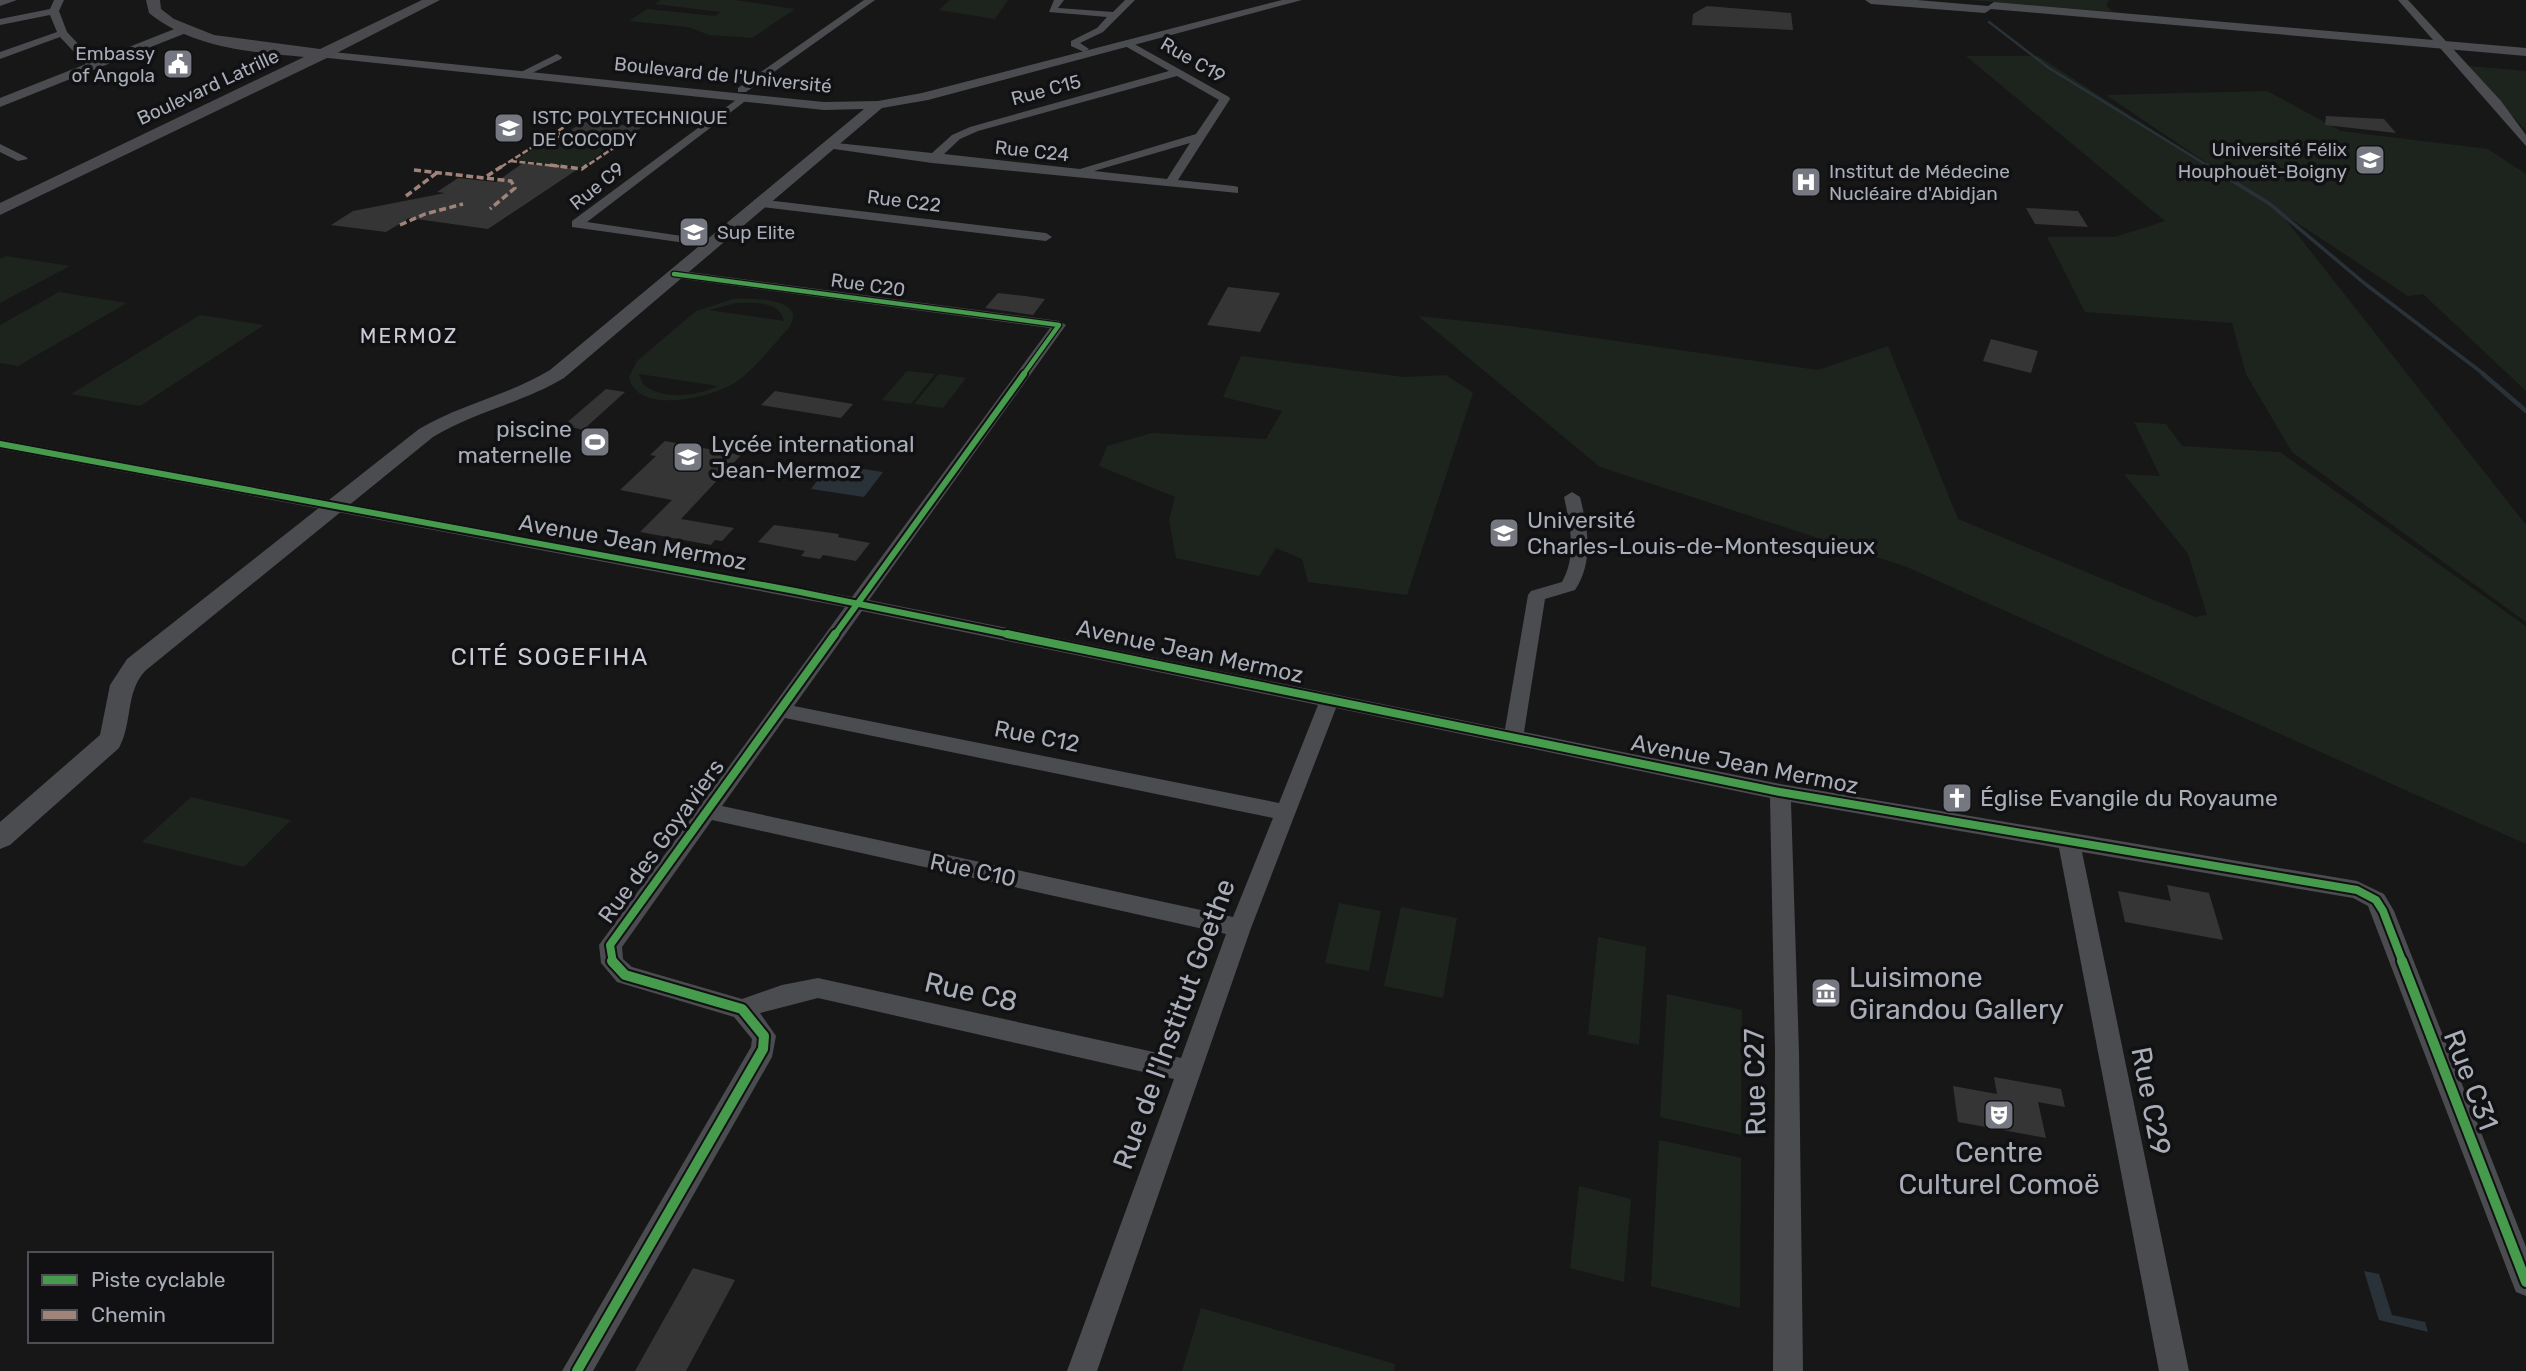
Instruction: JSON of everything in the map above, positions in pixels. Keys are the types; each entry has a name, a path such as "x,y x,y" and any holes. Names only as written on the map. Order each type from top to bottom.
{"main road":[{"name":"Boulevard de l'Université","path":"153,0 154,10 182,30 298,51 325,47"},
{"name":"Boulevard Latrille","path":"0,210 325,47 410,0"},
{"name":"Boulevard Latrille","path":"325,47 351,42 433,0"},
{"name":"Boulevard de l'Université","path":"183,14 237,31 325,47"},
{"name":"Boulevard Latrille","path":"0,198 298,51"}],"street":[{"path":"0,2 12,0"},
{"path":"59,0 54,11 62,33 93,66"},
{"path":"743,94 870,0"},
{"path":"1059,0 1052,10 1116,15"},
{"path":"1084,49 1075,44 1076,41 1100,30 1130,0"},
{"name":"Boulevard de l'Université","path":"351,42 743,94 842,113 869,99 947,85 1271,0"},
{"name":"Boulevard de l'Université","path":"743,94 869,99 954,90 1129,44 1223,12 1296,0"},
{"path":"1871,0 1985,7"},
{"path":"1923,0 2526,53"},
{"path":"2403,0 2497,103 2526,143"},
{"path":"0,22 54,11"},
{"path":"0,103 182,30"},
{"path":"0,56 62,33"},
{"name":"Rue C19","path":"1129,44 1225,99 1170,183"},
{"name":"Boulevard de l'Université","path":"325,47 541,67"},
{"name":"Rue C15","path":"932,159 956,137 974,129 1178,72"},
{"name":"Rue C9","path":"709,244 576,224 743,94"},
{"path":"829,143 848,102 869,99"},
{"path":"0,838 110,741 117,729 119,688 123,677 333,506 442,422 463,411 540,386 829,143 869,99"},
{"path":"1074,173 1203,136"},
{"name":"Rue C24","path":"829,143 932,159 1234,190"},
{"path":"0,147 22,159"},
{"name":"Rue C22","path":"758,203 1046,237"},
{"name":"Rue C20","path":"674,274 1059,325"},
{"name":"Rue des Goyaviers","path":"742,1009 625,975 614,968 610,960 610,945 1059,325"},
{"name":"Avenue Jean Mermoz","path":"0,444 858,604 1780,792 2357,890 2371,896"},
{"path":"1513,738 1537,595 1543,590 1569,586 1573,578 1580,537 1572,497"},
{"name":"Rue de l'Institut Goethe","path":"1082,1371 1240,928 1283,812 1330,701"},
{"name":"Rue C12","path":"781,710 1283,812"},
{"name":"Rue C27","path":"1780,792 1787,1052 1788,1371"},
{"name":"Rue C10","path":"707,811 1240,928"},
{"name":"Rue C29","path":"2069,842 2174,1371"},
{"name":"Rue C31","path":"2371,896 2383,911 2526,1282"},
{"name":"Rue C8","path":"742,1009 782,995 818,988 1188,1072"},
{"path":"577,1371 763,1049 764,1036 742,1009"}],"shaded area":[{"path":"661,0 735,0 795,9 752,38 709,35 688,27 629,21 647,9 715,16 721,12 655,4"},
{"path":"950,0 1008,0 995,19 939,10"},
{"path":"1970,0 2109,0 2106,6 2114,12"},
{"path":"1966,56 2038,56 2278,211 2106,95 2267,91 2341,131 2488,149 2526,174 2526,391 2423,294 2408,296 2279,211 2526,525 2526,622 2292,452 2246,374 2232,323 2085,312 2047,237 2115,237 2165,221"},
{"path":"2467,66 2526,71 2526,131"},
{"path":"551,138 609,145 584,168 516,160"},
{"path":"6,256 70,266 0,303 0,259"},
{"path":"59,292 127,303 18,366 0,363 0,325"},
{"path":"733,299 752,299 785,305 792,311 793,318 788,329 758,362 739,380 728,386 679,400 646,397 635,389 629,377 637,361 696,311","holes":["736,303 772,306 784,321 709,310","639,374 718,386 690,394 670,395 643,384"]},
{"path":"200,315 264,325 140,406 71,394"},
{"path":"1418,316 1511,326 1818,370 1888,346 1958,519 2195,617 2207,615 2188,554 2124,474 2160,476 2134,422 2166,424 2182,446 2280,452 2526,626 2526,844 1907,567 1600,467"},
{"path":"1241,356 1404,377 1446,375 1473,393 1407,595 1308,582 1302,559 1276,548 1259,576 1176,558 1169,520 1175,497 1099,466 1107,446 1152,433 1266,439 1282,411 1223,397"},
{"path":"907,371 935,374 911,404 882,400"},
{"path":"939,374 966,378 943,408 914,404"},
{"path":"830,464 883,472 864,497 811,489"},
{"path":"191,797 291,820 244,867 142,842"},
{"path":"1339,903 1381,911 1369,971 1325,963"},
{"path":"1401,907 1457,918 1443,998 1384,986"},
{"path":"1598,937 1646,947 1639,1045 1588,1034"},
{"path":"1667,994 1742,1010 1741,1135 1660,1117"},
{"path":"1659,1140 1741,1158 1740,1308 1651,1286"},
{"path":"1579,1186 1631,1199 1624,1282 1570,1268"},
{"path":"2364,1271 2379,1274 2392,1315 2425,1322 2428,1332 2379,1320"},
{"path":"1201,1308 1395,1364 1394,1371 1182,1371"}],"building":[{"path":"1707,6 1791,13 1793,30 1692,25 1693,14"},
{"path":"2326,116 2384,119 2396,133 2325,125"},
{"path":"585,121 642,127 618,144 560,137"},
{"path":"523,163 578,169 488,229 409,218 386,232 331,225 353,211 445,193 437,192 458,178 496,182"},
{"path":"2026,208 2078,211 2088,227 2035,224"},
{"path":"1228,287 1280,293 1260,332 1207,325"},
{"path":"998,293 1045,299 1033,315 985,308"},
{"path":"1991,339 2038,351 2031,373 1983,361"},
{"path":"606,389 625,392 583,430 564,425"},
{"path":"775,391 853,404 841,418 761,405"},
{"path":"665,441 741,455 681,519 734,528 722,541 715,540 711,545 640,532 672,500 620,490 656,456 650,455"},
{"path":"774,525 839,534 838,537 870,543 856,561 823,555 820,559 801,556 805,551 758,542"},
{"path":"2167,885 2209,893 2223,940 2125,922 2118,891 2171,901"},
{"name":"Centre Culturel Comoë","path":"1994,1077 2061,1089 2065,1107 2038,1102 2046,1138 1958,1122 1953,1086 1997,1094"},
{"path":"693,1268 735,1280 686,1371 635,1371"}],"waterway":[{"path":"1989,22 2049,68 2210,167"},
{"path":"2207,165 2270,204 2364,283 2485,375"},
{"path":"2483,374 2526,411"}],"marked path":[{"path":"487,176 572,122"},
{"path":"511,161 582,169 618,145 558,137 562,134 554,133"},
{"path":"414,170 511,181 515,188 490,209"},
{"path":"406,196 438,172"},
{"path":"400,225 408,224 425,214 463,204"}],"cycle path":[{"path":"577,1371 763,1049 764,1036 742,1009 625,975 613,963 610,945 1059,325 674,274"},
{"path":"0,444 795,591 1780,792 2357,890 2376,900 2383,911 2526,1282"}],"place":[{"name":"Embassy of Angola","path":"178,64"},
{"name":"ISTC POLYTECHNIQUE DE COCODY","path":"509,128"},
{"name":"Université Félix Houphouët-Boigny","path":"2370,160"},
{"name":"Institut de Médecine Nucléaire d'Abidjan","path":"1806,182"},
{"name":"Sup Elite","path":"694,232"},
{"name":"piscine maternelle","path":"595,442"},
{"name":"Lycée international Jean-Mermoz","path":"688,457"},
{"name":"Université Charles-Louis-de-Montesquieux","path":"1504,533"},
{"name":"Église Evangile du Royaume","path":"1957,798"},
{"name":"Luisimone Girandou Gallery","path":"1826,993"},
{"name":"Centre Culturel Comoë","path":"1999,1115"}],"district":[{"name":"MERMOZ","path":"409,335"},
{"name":"CITÉ SOGEFIHA","path":"550,657"}]}
